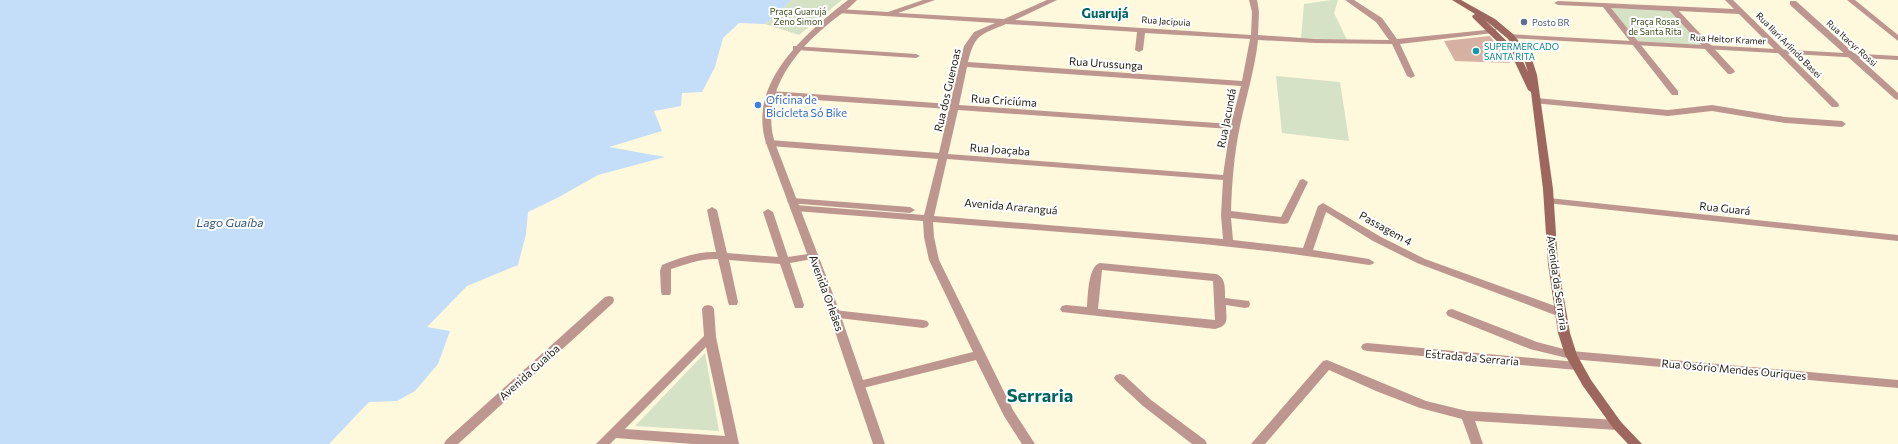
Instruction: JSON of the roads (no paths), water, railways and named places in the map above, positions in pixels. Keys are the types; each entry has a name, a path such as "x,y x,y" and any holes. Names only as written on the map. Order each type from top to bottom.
{"main road":[{"name":"Avenida da Serraria","path":"1460,2 1492,21 1511,37 1528,58 1534,75 1549,201 1553,264 1559,312 1571,355 1617,425 1636,444"},
{"name":"Avenida da Serraria","path":"1460,2 1493,31 1516,55 1536,101"},
{"path":"1482,22 1492,21"}],"street":[{"path":"770,143 766,117 771,94 782,71 796,48 808,36 853,0"},
{"path":"887,14 931,0"},
{"name":"Rua dos Guenoas","path":"1029,444 1008,414 934,260 929,237 929,215 968,46 977,34 1003,21 1053,0"},
{"name":"Rua Jacundá","path":"1227,239 1228,178 1235,127 1246,84 1255,37 1255,6 1253,0"},
{"path":"1349,0 1379,20 1395,42 1411,76"},
{"name":"Rua Ilari Arlindo Basei","path":"1729,0 1835,105"},
{"path":"1850,0 1898,39"},
{"path":"1558,3 1741,12"},
{"name":"Rua Itacyr Rossi","path":"1793,3 1898,97"},
{"path":"1605,6 1675,93"},
{"path":"1672,8 1731,72"},
{"name":"Rua Jacipuia","path":"838,11 1316,41 1395,42 1493,31"},
{"path":"1140,50 1141,30"},
{"name":"Rua Heitor Kramer","path":"1500,38 1511,37 1635,43 1898,58"},
{"path":"796,48 916,56"},
{"name":"Rua Urussunga","path":"964,64 1246,84"},
{"name":"Rua Criciúma","path":"771,94 1235,127"},
{"path":"1536,101 1668,113 1712,108 1785,120 1842,124"},
{"name":"Rua Joaçaba","path":"770,143 1228,178"},
{"name":"Avenida Orleães","path":"770,143 814,256 880,444"},
{"path":"1227,214 1284,221 1304,182"},
{"name":"Rua Guará","path":"1549,201 1898,238"},
{"name":"Avenida Araranguá","path":"794,204 1227,239"},
{"name":"Passagem 4","path":"1307,252 1323,206 1376,239 1421,261 1559,312"},
{"path":"712,210 732,302"},
{"path":"768,212 799,305"},
{"path":"1227,239 1369,262"},
{"path":"666,292 665,271 669,265 695,257 722,256 784,261 814,256"},
{"path":"1066,309 1092,312 1218,325 1221,322 1219,282 1216,278 1100,266 1097,269 1092,312"},
{"name":"Avenida Guaíba","path":"450,444 609,300"},
{"path":"1220,301 1244,304"},
{"path":"613,433 733,443 710,337 708,309"},
{"name":"Rua Osório Mendes Ouriques","path":"1452,313 1534,346 1571,355 1898,384"},
{"path":"834,314 923,324"},
{"path":"602,444 710,337"},
{"name":"Estrada da Serraria","path":"1367,347 1577,366"},
{"path":"859,385 979,355"},
{"path":"1257,444 1327,364 1380,388 1416,402 1467,416 1617,425"},
{"path":"1120,378 1147,403 1201,444"},
{"path":"1467,416 1477,444"}],"water":[{"name":"Lago Guaíba","path":"0,0 791,0 782,10 765,24 739,23 723,38 715,67 702,92 682,93 681,106 654,111 662,131 609,147 665,157 598,175 559,197 528,212 526,234 518,265 467,286 427,327 450,331 438,364 415,391 397,401 369,402 329,444 0,444"}],"waterway":[{"path":"782,10 826,13"}],"place":[{"name":"Posto BR","path":"1524,22"},
{"name":"SUPERMERCADO SANTA RITA","path":"1476,51"},
{"name":"Oficina de Bicicleta Só Bike","path":"758,105"}],"district":[{"name":"Guarujá","path":"1105,13"},
{"name":"Serraria","path":"1040,395"}],"park label":[{"name":"Praça Guarujá Zeno Simon","path":"798,16"},
{"name":"Praça Rosas de Santa Rita","path":"1655,26"}]}
